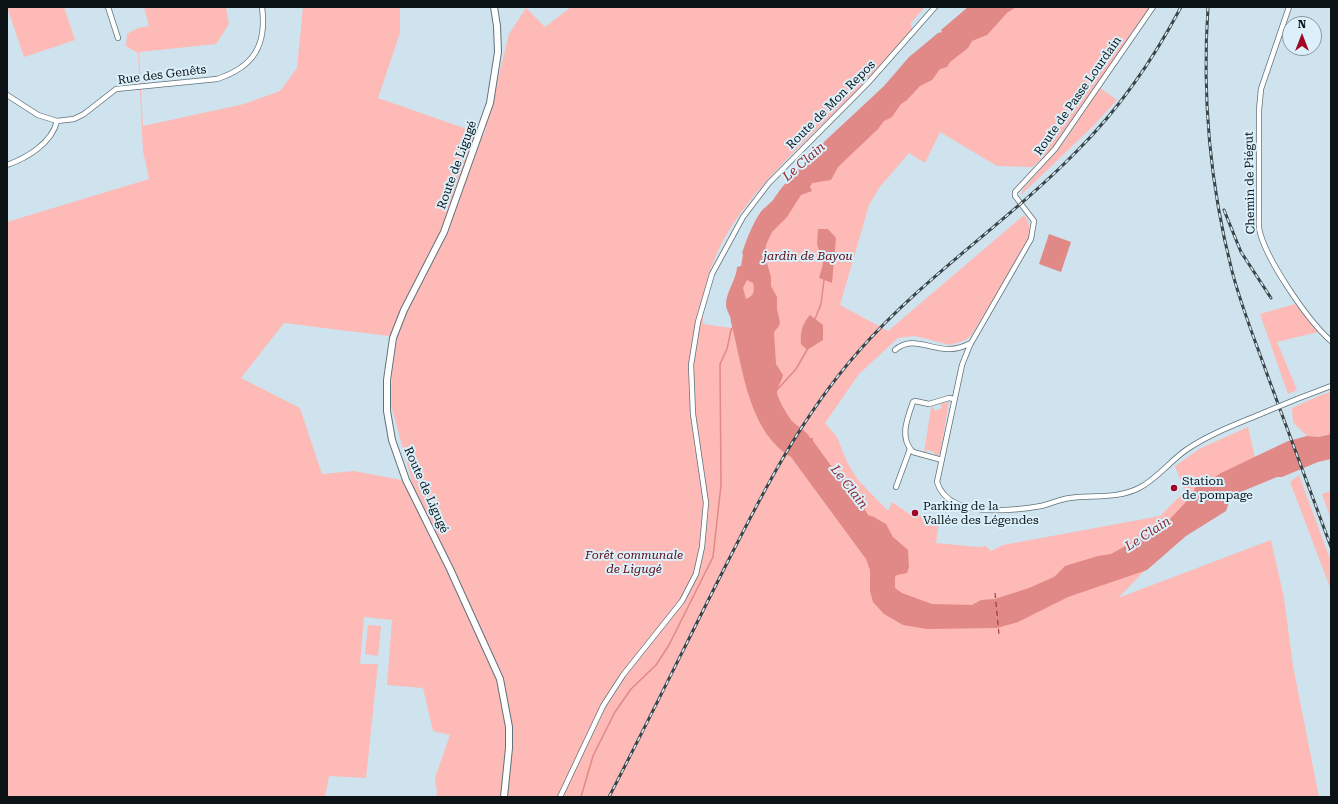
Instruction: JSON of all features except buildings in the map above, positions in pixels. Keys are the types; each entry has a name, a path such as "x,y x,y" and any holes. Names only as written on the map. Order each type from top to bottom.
{"street":[{"path":"108,7 118,38"},
{"name":"Rue des Genêts","path":"7,96 38,115 57,121 74,119 84,114 116,90 217,79 240,70 253,57 264,28 262,7"},
{"name":"Route de Ligugé","path":"494,7 497,26 498,52 490,103 444,232 404,310 392,338 387,380 387,411 392,440 406,480 450,569 500,679 509,727 509,748 504,797"},
{"name":"Route de Mon Repos","path":"560,797 603,706 627,671 682,601 696,574 702,547 706,503 693,414 691,365 698,322 712,274 743,217 781,169 868,83 935,7"},
{"name":"Route de Passe Lourdain","path":"971,343 1031,239 1034,221 1016,196 1015,192 1055,149 1153,7"},
{"name":"Chemin de Piégut","path":"1289,7 1261,89 1259,228 1263,244 1299,304 1331,341"},
{"path":"7,166 41,147 56,128 57,121"},
{"path":"895,350 901,345 911,343 949,349 971,343"},
{"path":"971,343 962,365 937,477 940,491 955,504 972,509 1015,509 1042,505 1067,498 1124,494 1139,488 1152,480 1196,443 1263,413 1331,386"},
{"path":"942,460 913,452 910,449 904,430 912,402 914,401 929,404 954,398"},
{"path":"896,488 910,449"}],"green space":[{"path":"7,7 64,7 75,40 24,57"},
{"name":"Forêt communale de Ligugé","path":"144,7 226,7 229,24 216,44 139,52 143,126 244,104 280,91 297,68 303,7 400,7 400,33 378,98 484,135 509,34 526,8 545,27 571,7 925,7 910,24 913,29 858,89 775,171 737,218 722,244 710,271 703,300 703,324 739,329 740,283 778,214 993,7 1150,7 1052,149 1032,167 997,166 940,132 925,163 909,153 879,188 869,205 840,305 888,331 1024,215 1027,218 1029,226 1027,245 972,334 966,340 950,345 915,336 898,338 859,374 825,423 837,437 847,462 858,480 888,511 892,502 911,515 940,516 936,543 978,547 986,546 991,551 1003,545 1160,516 1185,491 1175,466 1201,448 1248,427 1255,458 1118,598 1271,540 1284,598 1293,666 1319,797 436,797 437,792 435,778 450,735 433,731 423,688 387,685 392,620 364,617 360,664 378,664 366,778 329,776 325,797 7,797 7,222 149,179 143,151 138,53 126,46 127,34 138,28 149,26","holes":["284,323 397,337 392,373 391,405 412,482 354,471 322,474 300,408 241,378"]},
{"path":"1100,88 1117,100 1092,127 1021,195 1023,189 1064,142"},
{"path":"1295,304 1318,332 1277,342 1297,390 1288,394 1260,314"},
{"path":"1331,392 1331,434 1319,437 1307,436 1293,422 1292,408"},
{"path":"949,402 940,454 935,456 934,452 927,450 924,453 931,408 933,407 935,411 942,408 940,404"},
{"path":"1299,475 1331,562 1331,590 1290,482"},
{"path":"1331,491 1331,520 1322,494"},
{"path":"368,625 381,626 378,656 365,654"}],"water":[{"name":"Le Clain","path":"968,7 1016,7 1007,13 987,35 972,41 968,48 950,62 947,67 940,69 932,80 920,86 907,100 901,104 892,117 884,121 878,129 838,167 831,180 812,183 810,187 812,191 801,195 787,217 772,232 766,245 765,256 771,277 771,286 777,297 777,309 780,322 779,326 774,332 776,364 783,375 777,390 778,398 792,421 805,431 810,438 813,438 813,441 832,467 851,486 868,515 886,524 893,537 908,550 909,567 907,573 897,575 895,577 895,588 902,593 932,604 972,605 981,600 995,599 1029,588 1054,577 1065,566 1098,556 1111,554 1141,537 1148,534 1155,535 1191,496 1195,488 1221,473 1288,441 1307,436 1319,437 1331,434 1331,459 1318,462 1282,477 1277,477 1231,496 1226,511 1186,536 1147,570 1068,597 1018,622 997,628 927,629 903,625 884,614 873,602 870,591 870,570 866,559 791,457 777,446 765,431 756,415 749,397 731,320 726,306 726,299 737,271 737,267 741,266 742,253 750,232 762,211 792,176 804,164 807,163 825,141 884,86 909,57 938,33 942,32 941,30","holes":["747,280 753,283 753,293 746,299 743,288"]},
{"path":"818,229 828,229 836,238 832,283 819,278 823,264 817,244"},
{"path":"1049,234 1071,242 1061,272 1039,264"},
{"path":"810,315 823,325 823,340 807,350 801,344 801,336 803,325"}],"waterway":[{"path":"815,319 821,304 824,280"},
{"path":"742,319 748,314"},
{"path":"581,797 593,756 615,712 631,689 656,665 669,645 713,557 721,485 720,364 727,349 733,327"},
{"path":"777,390 796,369 807,350"}],"ferry route":[{"path":"995,593 999,634"}],"railway":[{"path":"609,797 752,514 783,457 818,403 837,377 883,325 938,274 1023,202 1092,135 1121,101 1147,65 1181,7"},
{"path":"1208,7 1206,40 1207,107 1213,173 1224,239 1244,310 1331,547"},
{"path":"1224,210 1241,252 1271,298"}],"place":[{"name":"Station de pompage","path":"1174,488"},
{"name":"Parking de la Vallée des Légendes","path":"915,513"}],"park label":[{"name":"jardin de Bayou","path":"808,256"}]}
